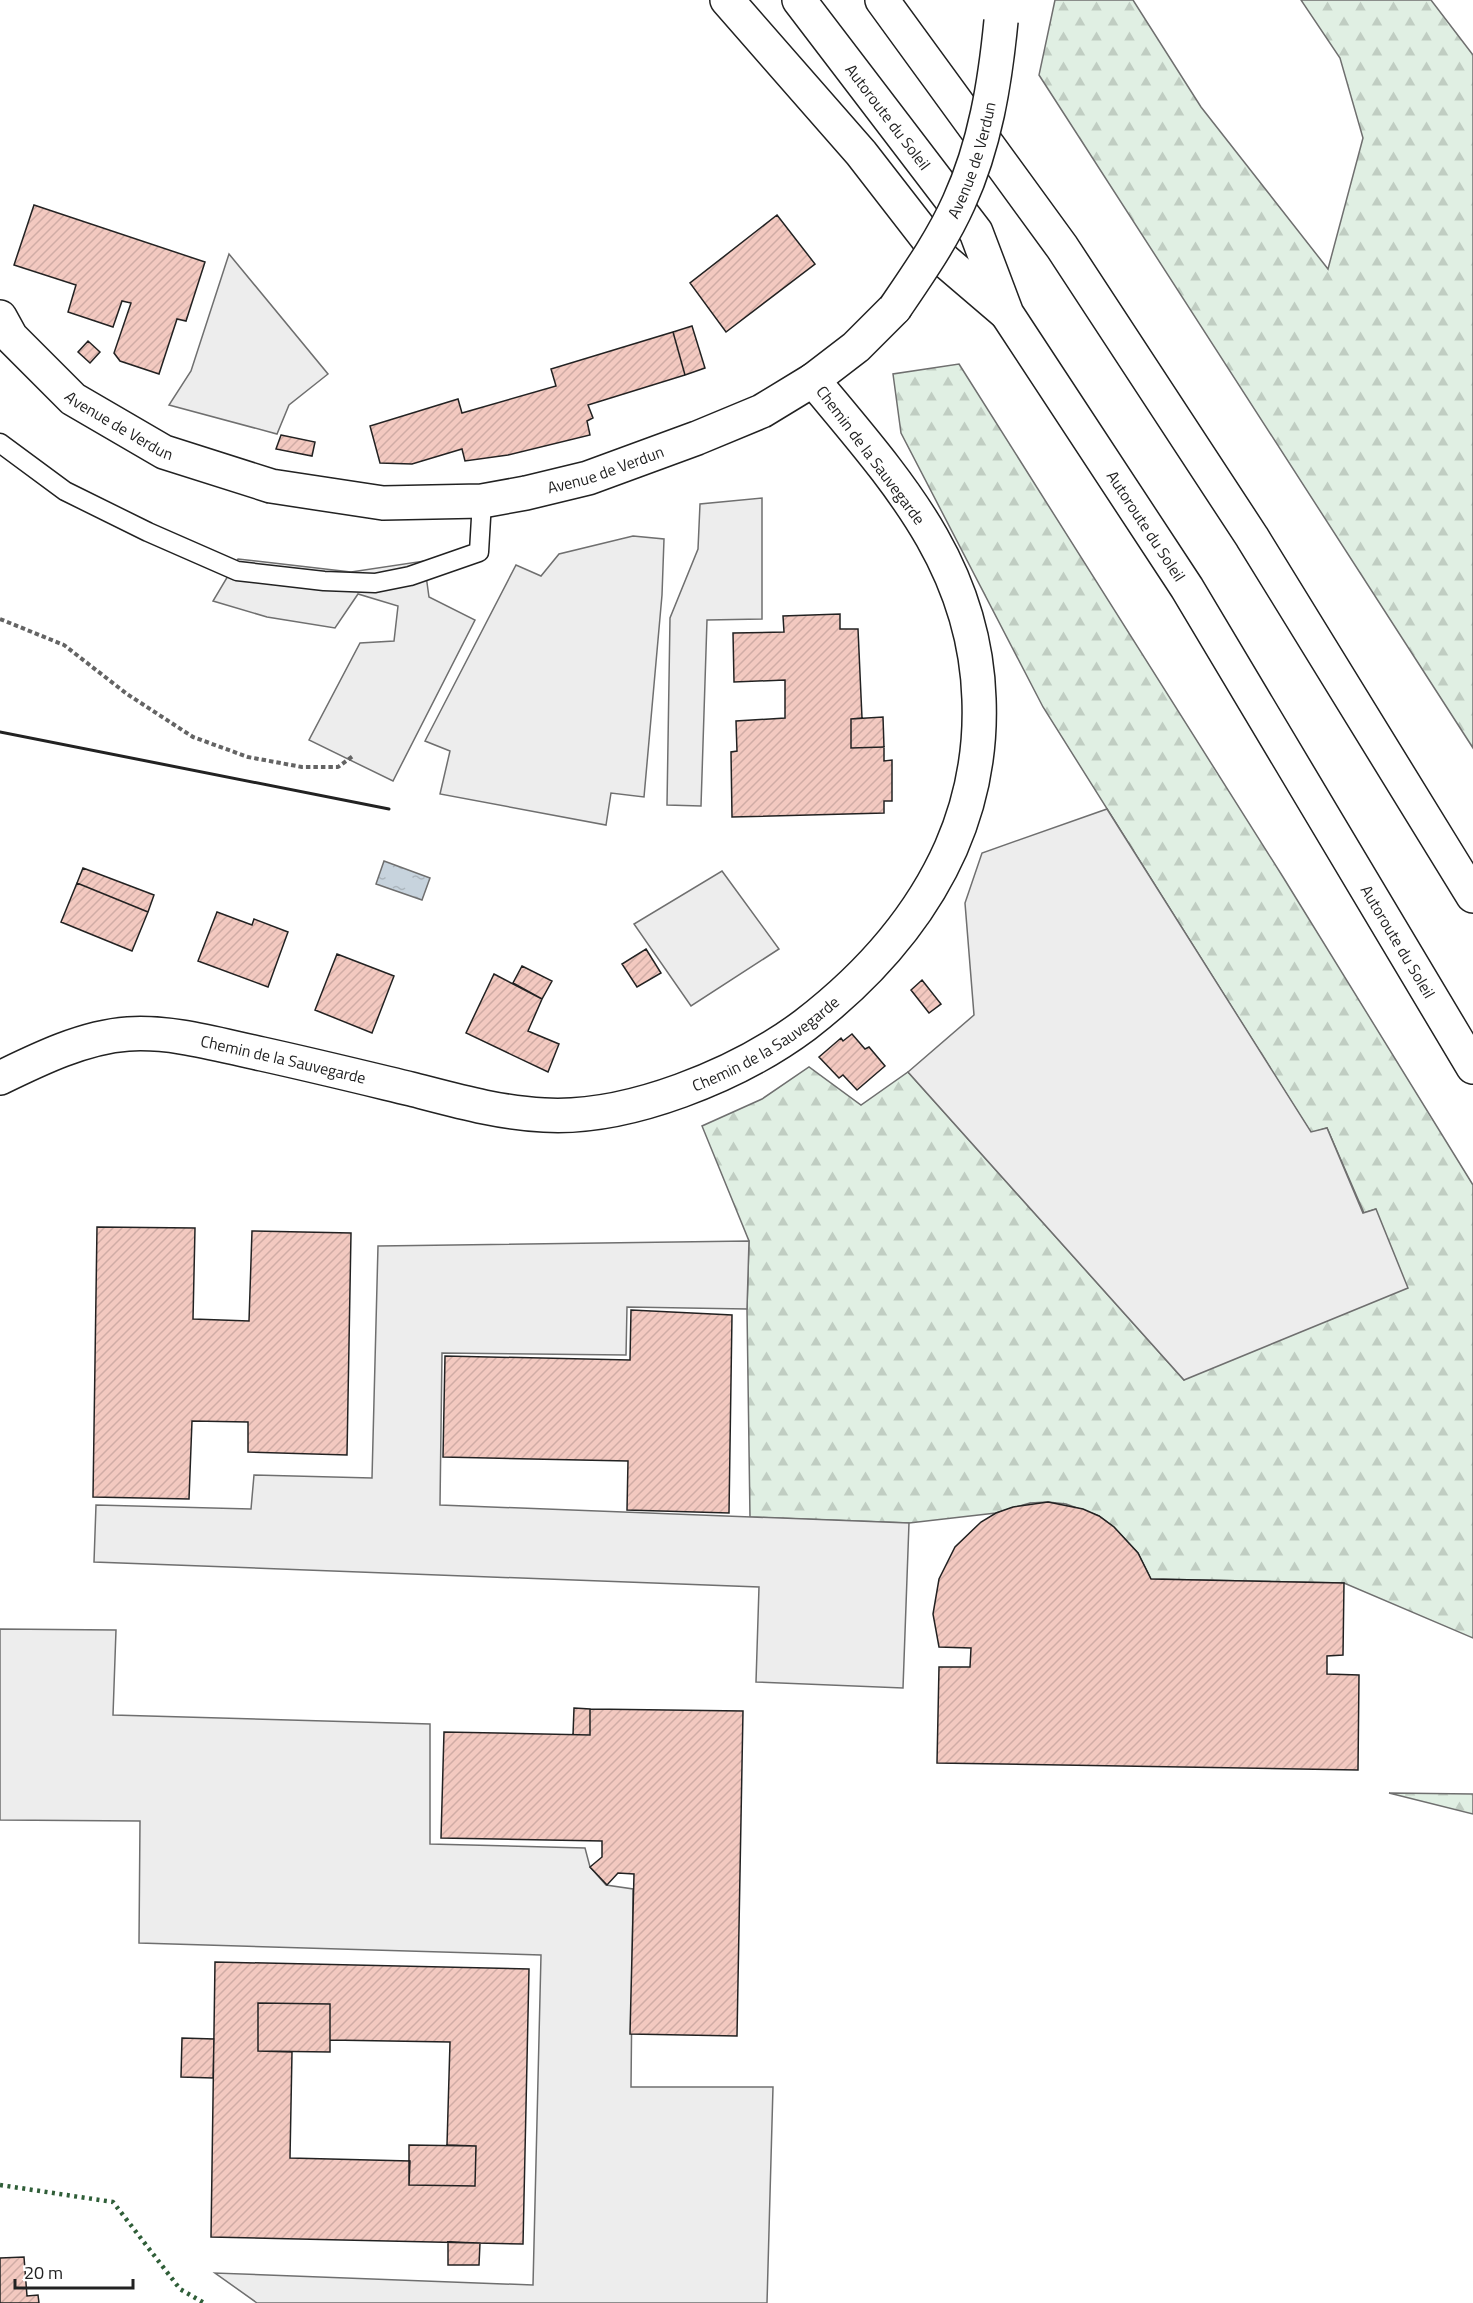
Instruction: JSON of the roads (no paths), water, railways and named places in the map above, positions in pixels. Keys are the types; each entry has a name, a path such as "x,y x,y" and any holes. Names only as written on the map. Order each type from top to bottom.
{"main road":[{"path":"727,0 861,153 944,260 1007,314"},
{"name":"Autoroute du Soleil","path":"799,0 976,232 1007,314 1187,588 1473,1067"},
{"path":"882,0 1062,247 1252,537 1473,896"},
{"name":"Avenue de Verdun","path":"0,317 11,337 73,399 164,452 271,486 383,503 482,501 578,480 610,470 762,411 813,380 856,347 895,308 941,237 959,204 974,167 993,86 1001,10"},
{"name":"Chemin de la Sauvegarde","path":"0,1078 38,1060 89,1042 127,1034 176,1036 323,1067 478,1106 546,1115 603,1112 656,1098 701,1082 750,1060 780,1043 819,1014 885,950 919,906 944,864 959,831 971,792 980,733 975,651 967,614 952,572 928,529 904,494 813,380"}],"lane":[{"path":"0,443 65,491 148,532 237,571 375,583 410,576 479,552 482,501"}],"water":[{"path":"384,861 430,878 422,900 376,884"}]}
